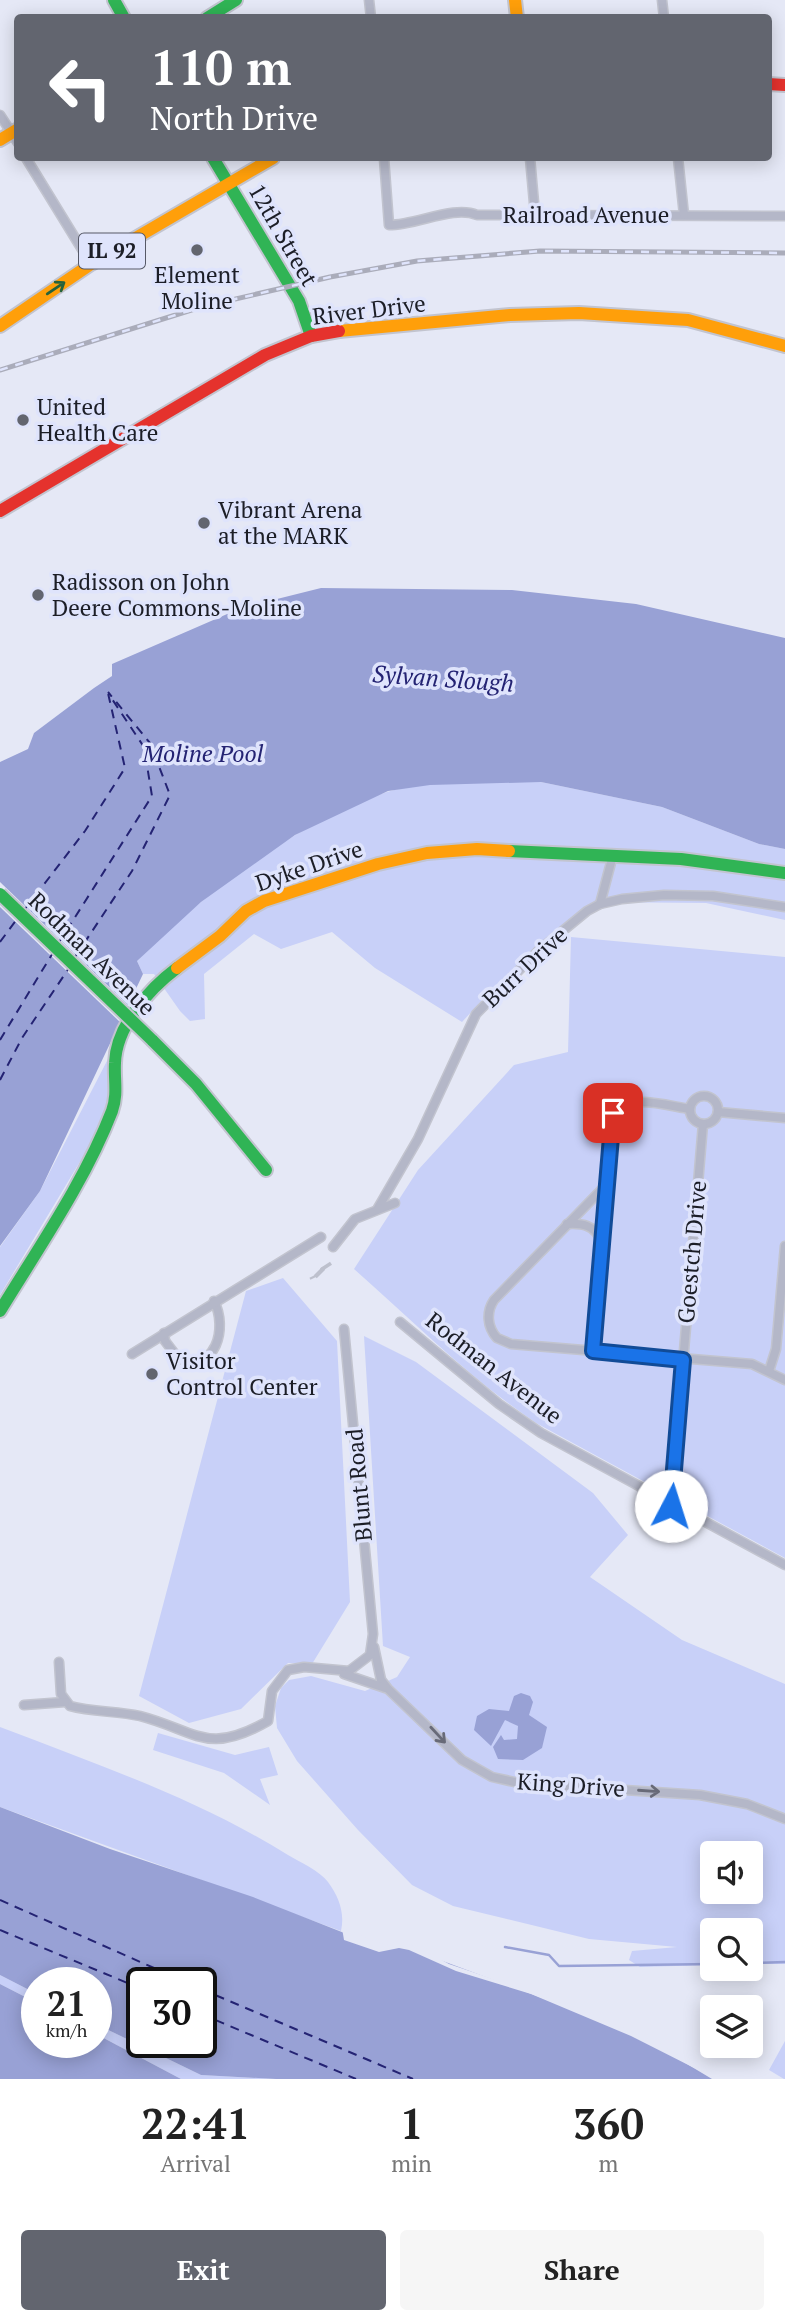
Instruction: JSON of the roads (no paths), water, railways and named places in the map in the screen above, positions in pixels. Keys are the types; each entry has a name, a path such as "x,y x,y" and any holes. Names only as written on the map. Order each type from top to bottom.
{"street":[{"path":"213,14 236,0"},
{"path":"0,115 12,136"},
{"path":"28,161 92,264"},
{"name":"12th Street","path":"215,161 299,301 312,336"},
{"name":"IL 92","path":"0,326 92,264 268,161"},
{"name":"Railroad Avenue","path":"384,161 389,225 422,222 460,211 477,215 785,216"},
{"path":"530,161 536,214"},
{"path":"678,161 684,215"},
{"name":"River Drive","path":"0,511 265,355 312,336 351,329 551,312 688,320 785,346"},
{"name":"Dyke Drive","path":"0,1311 71,1193 112,1110 117,1089 115,1062 121,1035 156,984 220,936 246,911 264,901 329,879 427,853 507,849 681,859 785,873"},
{"path":"600,904 613,855"},
{"name":"Rodman Avenue","path":"0,894 196,1084 266,1170"},
{"name":"Burr Drive","path":"378,1208 418,1139 480,1008 545,945 600,904 664,895 713,897 785,907"},
{"path":"706,1096 716,1103 718,1112 714,1120 703,1124 695,1121 690,1109 697,1098 706,1096"},
{"path":"593,1351 613,1113 627,1103 690,1109"},
{"path":"718,1112 785,1118"},
{"name":"Goestch Drive","path":"671,1506 703,1124"},
{"path":"605,1186 494,1300 488,1312 492,1333 511,1344 752,1364 785,1380"},
{"name":"Burr Drive","path":"333,1247 355,1219 395,1203"},
{"path":"567,1224 588,1226 598,1233 602,1242"},
{"path":"132,1354 321,1237"},
{"path":"769,1371 776,1349 785,1246"},
{"path":"164,1333 169,1348 178,1358 193,1361 206,1357 212,1353 220,1337 220,1318 214,1301"},
{"name":"Rodman Avenue","path":"400,1322 517,1417 576,1454 785,1565"},
{"name":"Blunt Road","path":"344,1329 373,1641 378,1671 388,1689"},
{"path":"341,1672 349,1671 365,1660 372,1650 373,1641"},
{"path":"59,1662 60,1686 65,1702"},
{"path":"24,1705 65,1702 74,1707 142,1717 209,1741 236,1737 268,1721 272,1691 288,1670 304,1667 341,1672 388,1689"},
{"name":"King Drive","path":"388,1689 462,1760 492,1777 543,1785 700,1795 747,1804 785,1819"}],"water":[{"name":"Moline Pool","path":"321,588 512,590 636,604 785,638 785,849 759,844 662,807 541,782 430,785 388,791 295,835 201,902 137,961 143,974 40,1191 0,1246 0,762 28,749 34,733 112,676 112,664 241,608"},
{"path":"521,1693 530,1696 533,1702 529,1715 547,1727 542,1748 523,1760 498,1759 493,1747 501,1735 504,1740 517,1739 518,1726 505,1720 491,1746 474,1730 477,1716 489,1709 509,1711 514,1696"},
{"path":"0,1807 110,1849 253,1897 385,1949 397,1944 577,2011 657,2046 712,2079 276,2079 201,2075 166,2058 217,2058 217,1967 126,1967 126,2039 112,2032 112,1967 21,1967 21,1986 0,1975"},
{"path":"0,1984 21,1995 21,2058 112,2058 112,2042 126,2050 126,2058 141,2058 181,2079 0,2079"}],"waterway":[{"path":"505,1947 549,1955 559,1966 700,1964"},
{"path":"763,1963 785,1962"}],"tunnel":[{"path":"318,1271 321,1274"}],"railway":[{"path":"0,370 201,307 330,277 417,261 540,251 785,253"}],"place":[{"name":"Element Moline","path":"197,250"},
{"name":"United Health Care","path":"23,420"},
{"name":"Vibrant Arena at the MARK","path":"204,523"},
{"name":"Radisson on John Deere Commons-Moline","path":"38,595"},
{"name":"Visitor Control Center","path":"152,1374"}],"water label":[{"name":"Sylvan Slough","path":"443,679"}]}
